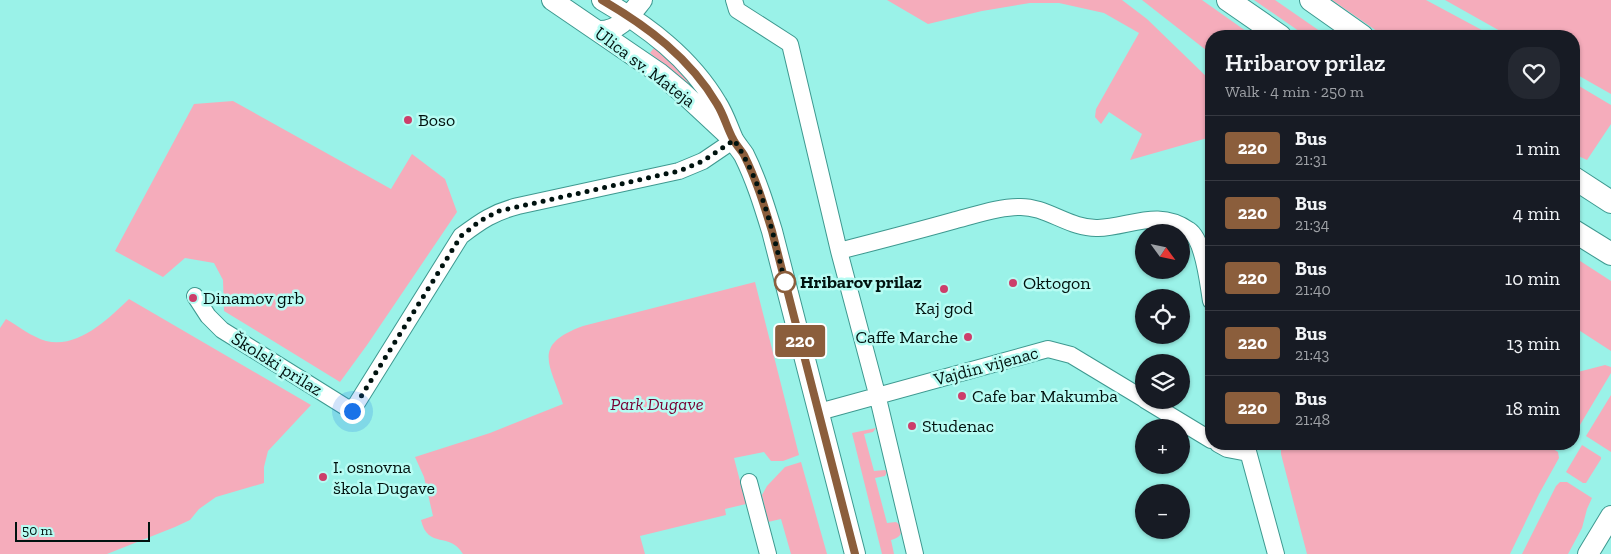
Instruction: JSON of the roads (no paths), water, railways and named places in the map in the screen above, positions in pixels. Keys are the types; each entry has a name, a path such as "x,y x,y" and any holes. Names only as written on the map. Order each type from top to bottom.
{"main road":[{"path":"1228,0 1271,30"},
{"path":"1311,0 1354,30"},
{"path":"1580,182 1611,202"},
{"path":"1580,235 1611,254"}],"street":[{"name":"Ulica sv. Mateja","path":"552,0 659,73 734,140"},
{"name":"Ulica sv. Mateja","path":"602,0 659,37 686,64 708,89 743,154 761,194 772,231 855,554"},
{"path":"602,0 596,16 600,31 615,28 629,16 642,0"},
{"path":"734,0 737,10 790,44 839,251 877,394 915,554"},
{"name":"Školski prilaz","path":"195,296 208,316 222,330 352,411 461,236 480,221 499,211 679,171 703,161 734,140"},
{"path":"839,251 1018,206 1039,208 1062,220 1095,229 1116,228 1145,219 1170,220 1196,236 1205,271"},
{"name":"Vajdin vijenac","path":"819,412 877,394 1048,349 1071,355 1135,394"},
{"name":"Vajdin vijenac","path":"1159,409 1205,436"},
{"path":"1248,450 1276,554"},
{"path":"749,482 768,554"},
{"path":"1588,554 1611,516"}],"place":[{"name":"Boso","path":"408,120"},
{"name":"Hribarov prilaz","path":"785,282"},
{"name":"Oktogon","path":"1013,283"},
{"name":"Kaj god","path":"944,289"},
{"name":"Dinamov grb","path":"193,298"},
{"name":"Caffe Marche","path":"968,337"},
{"name":"Cafe bar Makumba","path":"962,396"},
{"name":"Studenac","path":"912,426"},
{"name":"I. osnovna škola Dugave","path":"323,477"}],"park label":[{"name":"Park Dugave","path":"657,404"}]}
